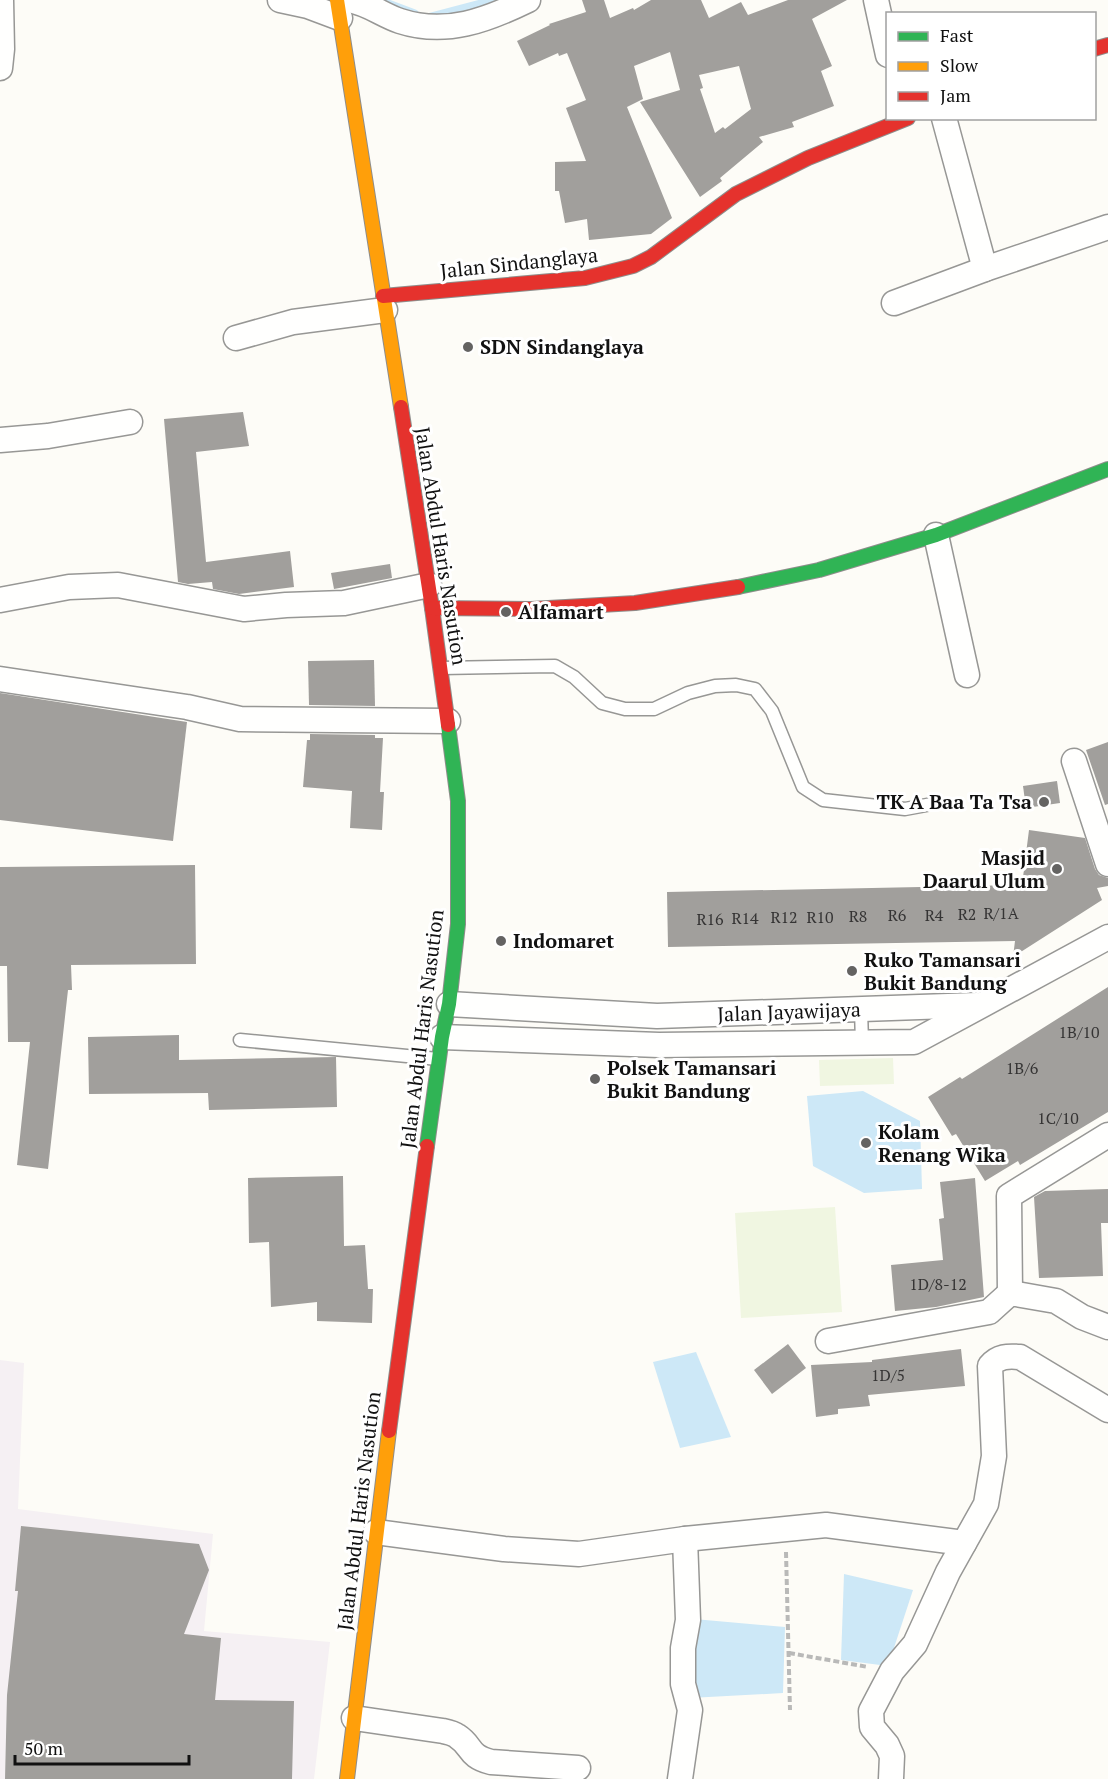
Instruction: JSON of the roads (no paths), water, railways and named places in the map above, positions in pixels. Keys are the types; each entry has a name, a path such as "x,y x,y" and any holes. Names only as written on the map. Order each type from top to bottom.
{"main road":[{"name":"Jalan Abdul Haris Nasution","path":"341,5 384,303 429,585 458,801 458,924 449,1004 440,1048 403,1317 347,1779"},
{"name":"Jalan Sindanglaya","path":"384,303 585,278 633,266 651,257 736,194 808,158 901,120"},
{"path":"432,608 531,609 635,603 739,587 819,570 936,535 1108,469"}],"street":[{"path":"0,68 2,0"},
{"path":"280,0 308,6 363,3 400,21 435,27 460,26 498,14 528,0"},
{"path":"876,0 886,45"},
{"path":"945,120 985,269"},
{"path":"894,303 1108,227"},
{"path":"236,338 292,322 384,303"},
{"path":"0,440 48,436 130,422"},
{"path":"936,535 967,675"},
{"path":"0,600 69,587 118,585 244,609 344,603 429,585"},
{"path":"0,679 187,707 240,720 448,721"},
{"path":"1074,761 1108,864"},
{"name":"Jalan Jayawijaya","path":"440,1048 596,1044 914,1042 1108,937"},
{"name":"Jalan Jayawijaya","path":"449,1004 657,1016 985,1005"},
{"path":"1011,1293 1009,1196 1108,1135"},
{"path":"1011,1293 1056,1301 1082,1317 1108,1327"},
{"path":"828,1341 989,1312 1011,1293"},
{"path":"891,1779 891,1756 887,1745 872,1727 871,1711 892,1671 915,1644 964,1543 986,1504 994,1456 990,1366 1004,1357 1020,1357 1108,1410"},
{"path":"376,1532 504,1549 579,1554 685,1539 826,1525 964,1543"},
{"path":"680,1779 690,1710 683,1684 683,1648 688,1620 685,1539"},
{"path":"354,1718 443,1731 456,1735 472,1754 479,1759 491,1762 578,1768"}],"lane":[{"path":"441,668 555,666 574,677 602,703 625,709 654,710 688,693 715,686 736,685 754,689 772,711 802,787 823,800 905,809 932,804"},
{"path":"861,1009 862,1043"},
{"path":"240,1040 440,1048"}],"water":[{"name":"Kolam Renang Wika","path":"863,1091 920,1121 922,1189 864,1193 813,1166 807,1096"},
{"path":"696,1352 731,1437 680,1448 653,1362"},
{"path":"844,1574 913,1590 888,1666 841,1660"},
{"path":"694,1619 785,1627 783,1693 690,1698"}],"waterway":[{"path":"428,17 492,0"},
{"path":"383,1 415,13"}],"place":[{"name":"SDN Sindanglaya","path":"468,347"},
{"name":"Alfamart","path":"506,612"},
{"name":"TK A Baa Ta Tsa","path":"1044,802"},
{"name":"Masjid Daarul Ulum","path":"1057,869"},
{"name":"Indomaret","path":"501,941"},
{"name":"Ruko Tamansari Bukit Bandung","path":"852,971"},
{"name":"Polsek Tamansari Bukit Bandung","path":"595,1079"},
{"name":"Kolam Renang Wika","path":"866,1143"}]}
